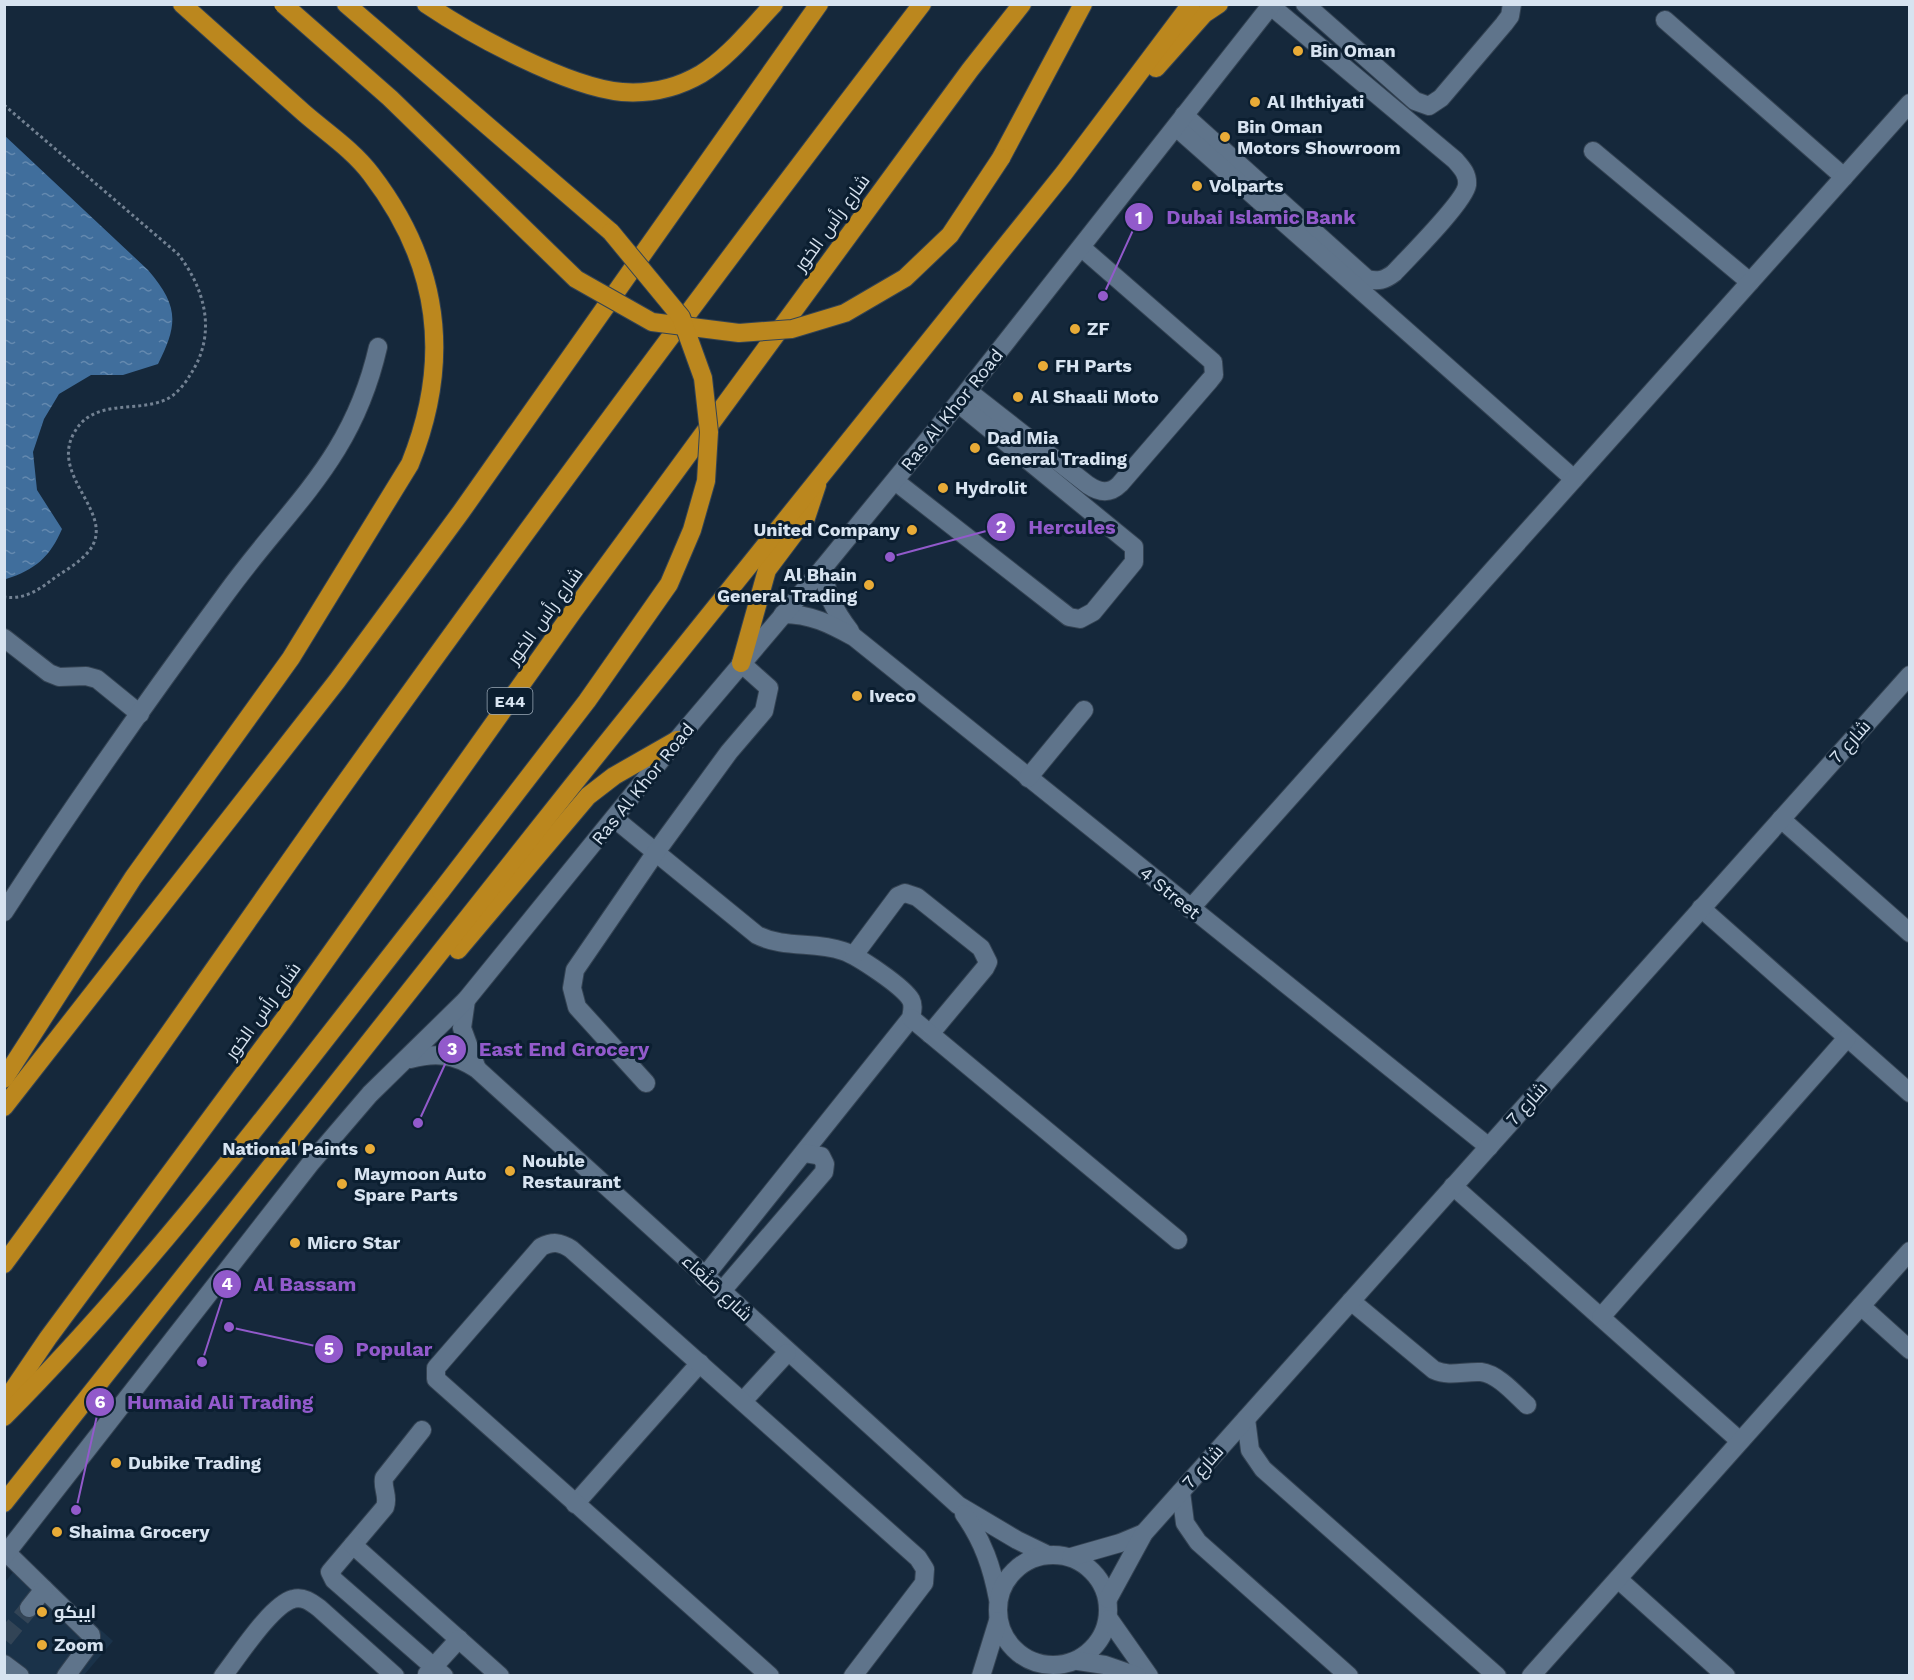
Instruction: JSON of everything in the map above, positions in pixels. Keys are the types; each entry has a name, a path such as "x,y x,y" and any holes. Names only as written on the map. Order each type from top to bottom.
{"highway":[{"path":"4,1079 133,878 291,658 410,464 423,431 432,397 435,362 434,327 427,285 413,245 394,207 370,172 340,142 182,4"},
{"path":"283,4 390,98 576,279 652,322 739,333 792,329 845,313 905,278 950,235 1001,158 1083,4"},
{"path":"4,1417 68,1353 157,1251 441,891 587,701 669,584 692,531 706,481 709,432 703,378 681,317 611,232 346,4"},
{"path":"426,4 485,39 539,65 589,85 637,92 669,87 699,75 725,55 774,4"},
{"path":"4,1107 344,671 468,502 819,4"},
{"path":"4,1264 554,494 760,216 922,4"},
{"name":"شارع رأس الخور","path":"4,1402 48,1338 284,1019 572,613 970,70 1022,4"},
{"path":"4,1503 822,472 1064,173 1191,4"},
{"path":"1064,173 1204,14 1219,4"},
{"path":"741,663 767,570 806,518 822,472"},
{"path":"365,1050 476,929 588,796 614,776 677,740"}],"street":[{"path":"1305,4 1415,101 1429,106 1442,98 1504,24 1510,16 1512,4"},
{"path":"1180,121 1367,279 1377,281 1386,279 1394,273 1461,198 1467,182 1466,174 1455,160 1272,5"},
{"name":"Ras Al Khor Road","path":"6,1554 310,1164 370,1094 408,1060 466,1000 677,740 895,481 1082,248 1272,5"},
{"path":"1665,20 1844,177"},
{"path":"1190,909 1910,103"},
{"path":"1180,121 1574,479"},
{"path":"1593,151 1750,282"},
{"path":"963,397 1088,485 1101,492 1108,492 1120,484 1214,375 1213,362 1082,248"},
{"path":"4,912 224,596 336,454 358,412 378,347"},
{"path":"895,481 1069,617 1080,619 1093,612 1134,562 1136,551 1132,543 963,397"},
{"name":"4 Street","path":"824,568 825,589 833,610 854,637 1488,1147"},
{"name":"4 Street","path":"783,614 803,614 854,637"},
{"path":"4,638 49,673 97,679 140,714"},
{"path":"646,1083 588,1022 577,1007 572,988 575,970 656,852 729,752 764,711 769,688 741,663"},
{"name":"شارع 7","path":"1108,1599 1144,1533 1910,675"},
{"path":"1028,778 1084,710"},
{"path":"615,819 763,938 781,944 848,953 910,999 913,1008 911,1018 704,1277"},
{"path":"1781,819 1910,933"},
{"path":"848,953 898,896 905,893 917,897 981,948 988,962 985,968 930,1034"},
{"path":"1701,909 1910,1093"},
{"name":"شارع صَنْعَاء","path":"466,1000 462,1028 477,1069"},
{"path":"911,1018 1178,1240"},
{"path":"1601,1317 1847,1038"},
{"name":"شارع صَنْعَاء","path":"408,1060 431,1053 443,1054 477,1069 958,1506 1007,1535 1048,1554"},
{"path":"721,1292 824,1172 825,1164 821,1156 804,1153"},
{"path":"1454,1186 1740,1441"},
{"path":"770,1676 438,1383 435,1376 436,1368 533,1254 551,1242 561,1243 571,1249 922,1563 925,1576 920,1589 853,1676"},
{"path":"1531,1676 1910,1251"},
{"path":"1351,1301 1434,1370 1443,1374 1481,1372 1491,1375 1527,1405"},
{"path":"1860,1306 1910,1350"},
{"path":"743,1401 787,1353"},
{"path":"575,1504 700,1363"},
{"path":"1246,1419 1250,1450 1263,1469 1497,1676"},
{"path":"422,1430 387,1474 383,1483 387,1499 385,1507 331,1570 332,1578 435,1673 459,1639"},
{"path":"1180,1492 1185,1523 1197,1542 1349,1676"},
{"name":"شارع صَنْعَاء","path":"958,1506 978,1534 992,1566 998,1600"},
{"name":"شارع 7","path":"1071,1557 1096,1551 1144,1533"},
{"path":"353,1545 500,1676"},
{"path":"6,1554 91,1635 87,1647 66,1676"},
{"path":"981,1676 998,1621 998,1600 1004,1584 1016,1569 1031,1559 1048,1554 1071,1557 1085,1563 1095,1573 1108,1599 1109,1618 1103,1636 1092,1650 1078,1660 1029,1676"},
{"path":"1618,1579 1726,1676"},
{"path":"29,1608 44,1589"},
{"path":"223,1676 283,1603 295,1598 308,1600 395,1676"},
{"path":"1109,1618 1149,1676"},
{"path":"998,1621 1005,1640 1019,1655 1037,1664 1057,1666"},
{"path":"1078,1660 1105,1665 1137,1676"},
{"path":"4,1664 21,1676"}],"path":[{"path":"4,105 178,254 198,285 206,321 202,354 187,380 177,391 165,400 100,411 82,422 75,431 68,452 69,464 95,518 97,528 91,549 37,592 23,597 4,597"}],"shaded area":[{"name":"ايبكو","path":"23,1560 113,1641 84,1675 5,1676 5,1582"}],"water":[{"path":"4,135 148,270 165,294 172,315 170,337 158,364 123,375 91,375 59,394 44,419 33,452 37,490 62,529 47,555 33,567 6,579"}],"tunnel":[{"path":"4,1639 29,1608"}],"place":[{"name":"Bin Oman","path":"1298,51"},
{"name":"Al Ihthiyati","path":"1255,102"},
{"name":"Bin Oman Motors Showroom","path":"1225,137"},
{"name":"Volparts","path":"1197,186"},
{"name":"Dubai Islamic Bank","path":"1103,296"},
{"name":"ZF","path":"1075,329"},
{"name":"FH Parts","path":"1043,366"},
{"name":"Al Shaali Moto","path":"1018,397"},
{"name":"Dad Mia General Trading","path":"975,448"},
{"name":"Hydrolit","path":"943,488"},
{"name":"United Company","path":"912,530"},
{"name":"Hercules","path":"890,557"},
{"name":"Al Bhain General Trading","path":"869,585"},
{"name":"Iveco","path":"857,696"},
{"name":"East End Grocery","path":"418,1123"},
{"name":"National Paints","path":"370,1149"},
{"name":"Nouble Restaurant","path":"510,1171"},
{"name":"Maymoon Auto Spare Parts","path":"342,1184"},
{"name":"Micro Star","path":"295,1243"},
{"name":"Popular","path":"229,1327"},
{"name":"Al Bassam","path":"202,1362"},
{"name":"Dubike Trading","path":"116,1463"},
{"name":"Humaid Ali Trading","path":"76,1510"},
{"name":"Shaima Grocery","path":"57,1532"},
{"name":"ايبكو","path":"42,1612"},
{"name":"Zoom","path":"42,1645"}]}
